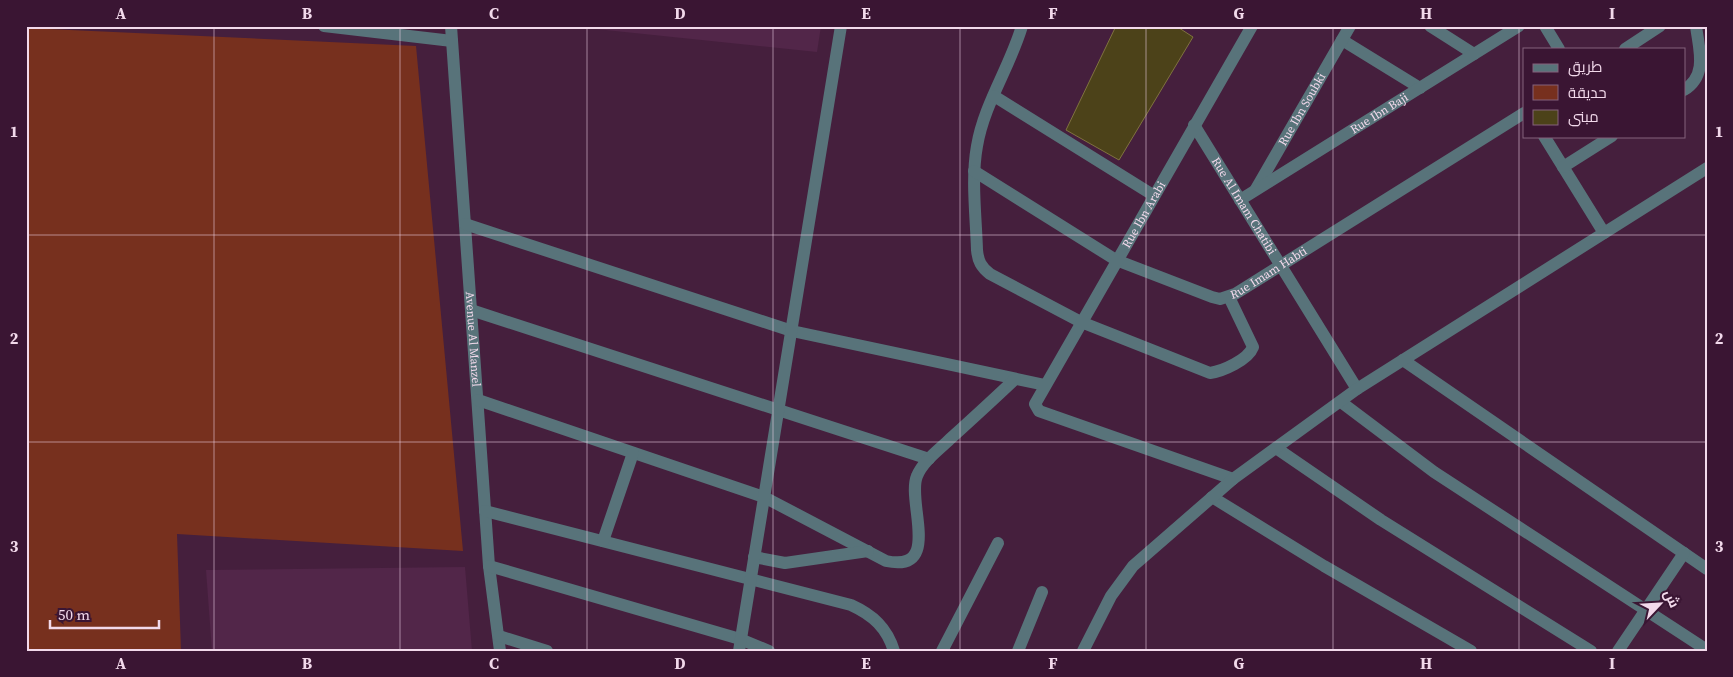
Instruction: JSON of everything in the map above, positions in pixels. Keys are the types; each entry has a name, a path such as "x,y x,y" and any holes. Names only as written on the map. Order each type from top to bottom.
{"street":[{"path":"324,26 452,41"},
{"name":"Avenue Al Manzel","path":"451,26 489,566 500,651"},
{"path":"739,645 841,26"},
{"path":"1022,26 984,120 977,145 974,171 977,250 978,260 982,268 1081,322 1202,371 1218,372 1247,356 1253,347 1229,297"},
{"name":"Rue Ibn Arabi","path":"1233,480 1039,411 1035,404 1153,195 1252,26"},
{"name":"Rue Ibn Soubki","path":"1254,191 1350,26"},
{"path":"1430,26 1474,54"},
{"name":"Rue Ibn Baji","path":"1240,200 1519,26"},
{"path":"1545,26 1558,48"},
{"path":"1627,48 1660,26"},
{"path":"1686,88 1697,80 1700,72 1696,26"},
{"path":"1701,26 1707,28"},
{"path":"1342,40 1420,88"},
{"path":"994,96 1153,195"},
{"name":"Rue Imam Habti","path":"974,171 1116,260 1212,297 1229,297 1523,114"},
{"name":"Rue Al Imam Chatibi","path":"1194,125 1358,389"},
{"path":"1545,138 1604,233"},
{"path":"1563,168 1609,138"},
{"path":"1083,651 1110,596 1121,581 1147,553 1233,480 1358,389 1707,168"},
{"path":"465,224 792,331 1045,385"},
{"path":"471,310 929,459"},
{"path":"1404,360 1707,569"},
{"path":"478,400 764,497 886,561 898,563 909,560 917,552 920,540 914,488 922,467 1015,379"},
{"path":"1341,402 1434,472 1707,650"},
{"path":"1276,448 1381,520 1591,651"},
{"path":"603,542 634,452"},
{"path":"1212,497 1324,566 1471,651"},
{"path":"485,511 851,605 863,610 882,627 894,651"},
{"path":"942,651 998,543"},
{"path":"754,557 785,563 868,551"},
{"path":"1618,651 1684,553"},
{"path":"489,566 739,645 769,651"},
{"path":"1018,651 1042,592"},
{"path":"499,636 547,651"}],"shaded area":[{"path":"567,26 821,26 817,52"},
{"path":"465,567 472,651 212,651 206,570"}],"green space":[{"path":"26,28 416,46 463,551 177,534 181,651 26,651"}],"building":[{"path":"1116,26 1176,26 1193,37 1119,160 1066,130"}]}
